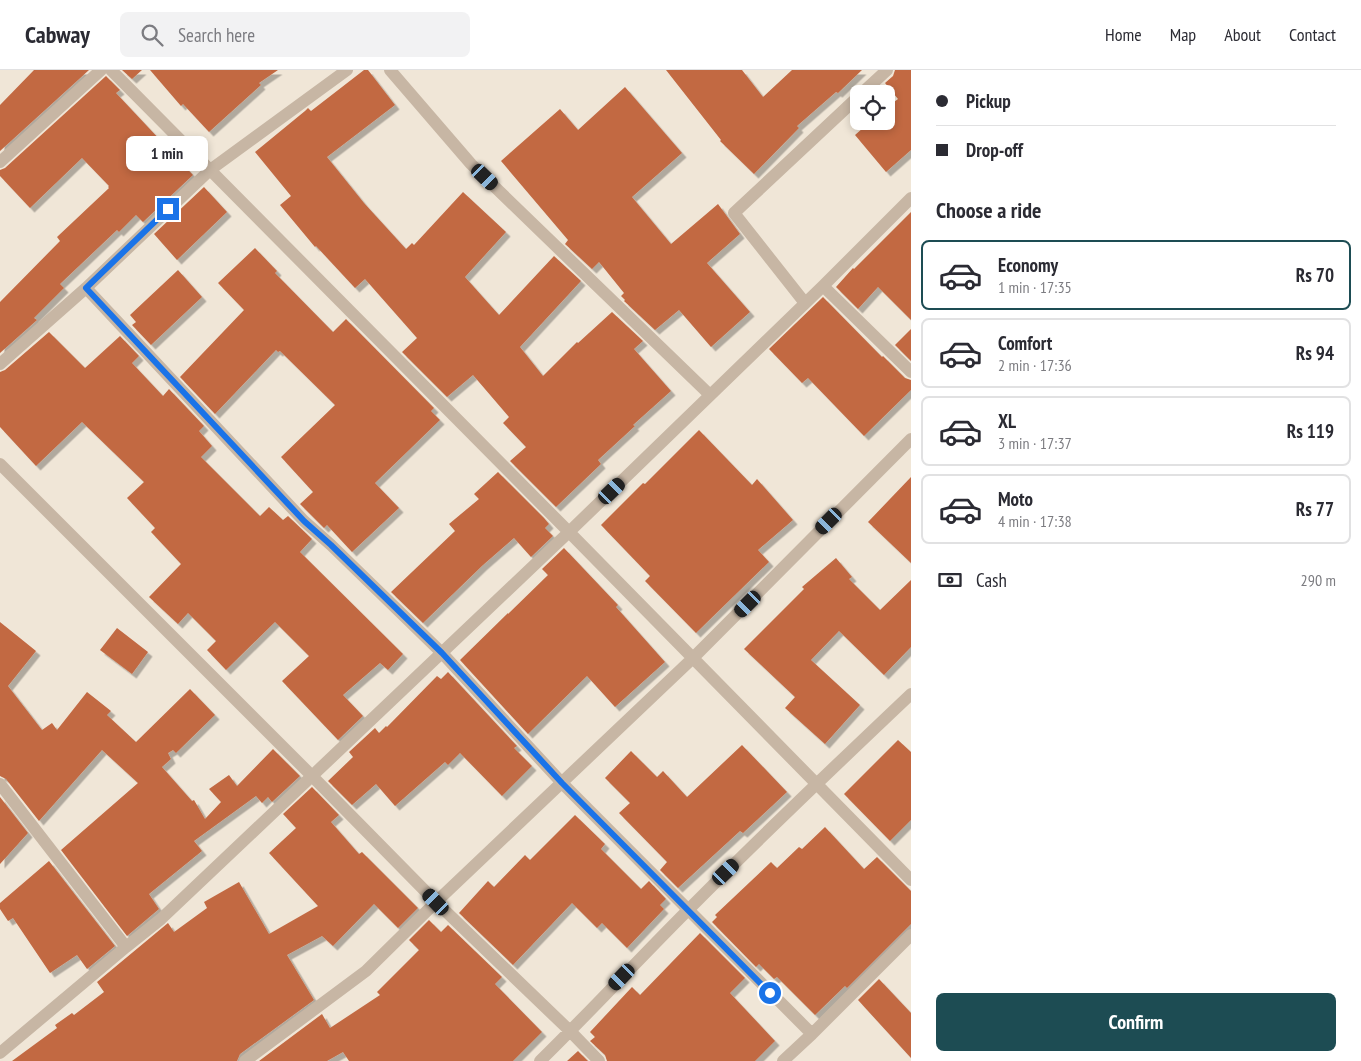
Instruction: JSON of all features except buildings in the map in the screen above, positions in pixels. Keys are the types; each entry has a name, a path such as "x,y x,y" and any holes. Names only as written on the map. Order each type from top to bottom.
{"street":[{"path":"0,162 101,70"},
{"path":"111,70 911,880"},
{"path":"0,364 86,288 210,170 347,70"},
{"path":"390,70 471,164 710,395"},
{"path":"871,85 887,70"},
{"path":"805,304 734,213 850,104"},
{"path":"0,1053 161,919 569,532 805,304 911,198"},
{"path":"823,286 911,372"},
{"path":"86,288 304,521 442,653 562,783 812,1034"},
{"path":"246,1061 366,971 693,658 911,439"},
{"path":"0,464 436,902 599,1061"},
{"path":"540,1061 816,783 911,694"},
{"path":"0,784 126,947"},
{"path":"783,1061 911,935"}],"route":[{"path":"168,209 86,288 304,521 442,653 562,783 770,993"}]}
